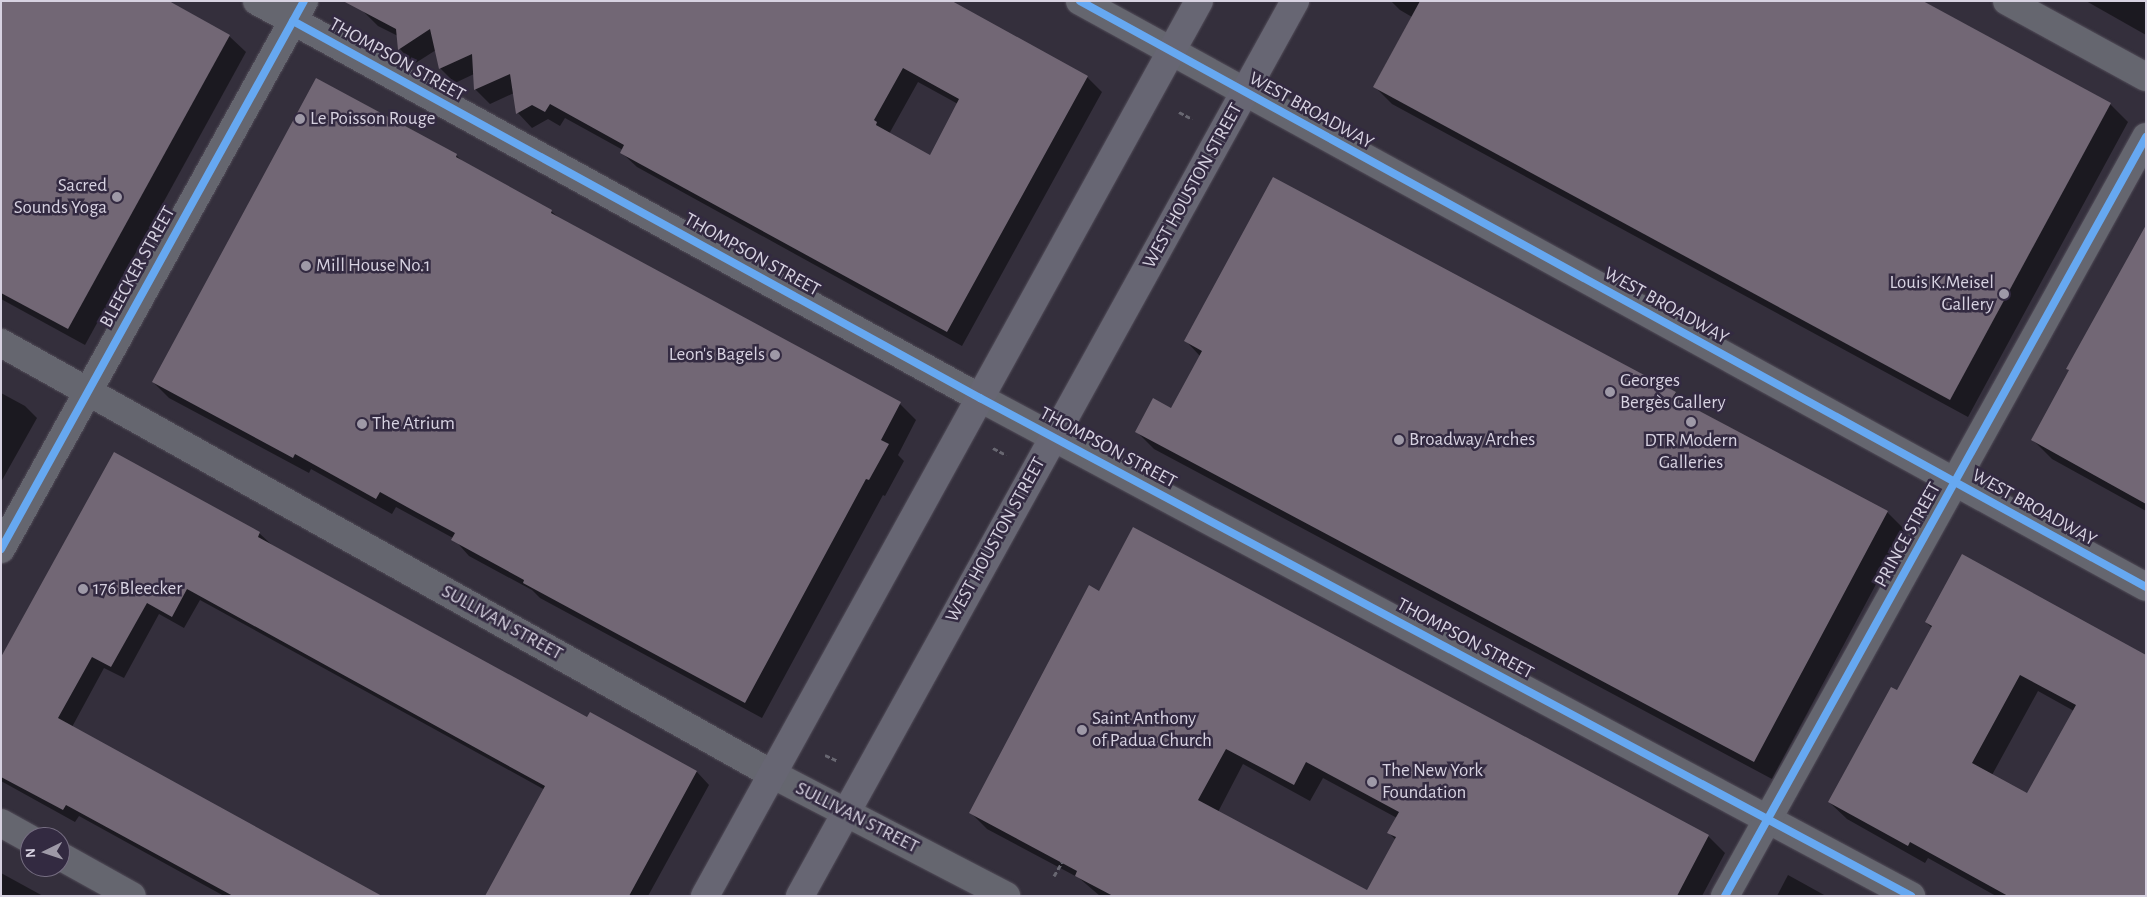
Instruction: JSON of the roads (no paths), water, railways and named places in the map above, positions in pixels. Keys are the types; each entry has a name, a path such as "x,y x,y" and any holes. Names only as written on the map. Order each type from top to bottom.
{"main road":[{"path":"705,896 1199,1"},
{"name":"WEST HOUSTON STREET","path":"800,896 1294,1"}],"street":[{"name":"THOMPSON STREET","path":"257,1 299,11 980,398 1911,896"},
{"name":"WEST BROADWAY","path":"1080,1 2146,587"},
{"path":"2007,1 2146,77"},
{"name":"BLEECKER STREET","path":"1,549 299,11"},
{"name":"PRINCE STREET","path":"1725,896 1956,483 2146,137"},
{"name":"SULLIVAN STREET","path":"1,343 772,774 1006,896"},
{"path":"1,823 20,833"},
{"path":"70,862 132,896"}],"place":[{"name":"Le Poisson Rouge","path":"300,119"},
{"name":"Sacred Sounds Yoga","path":"117,197"},
{"name":"Mill House No.1","path":"306,266"},
{"name":"Louis K.Meisel Gallery","path":"2004,294"},
{"name":"Leon's Bagels","path":"775,355"},
{"name":"Georges Bergès Gallery","path":"1610,392"},
{"name":"DTR Modern Galleries","path":"1691,422"},
{"name":"The Atrium","path":"362,424"},
{"name":"Broadway Arches","path":"1399,440"},
{"name":"176 Bleecker","path":"83,589"},
{"name":"Saint Anthony of Padua Church","path":"1082,730"},
{"name":"The New York Foundation","path":"1372,782"}]}
